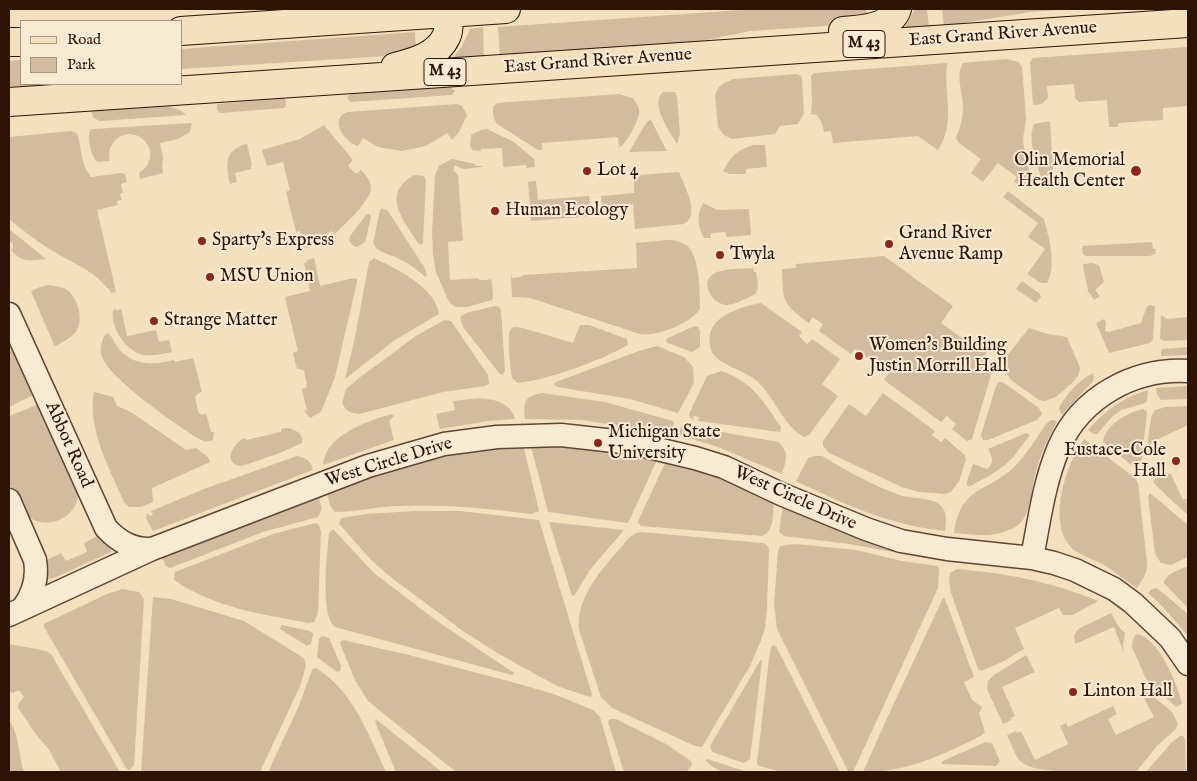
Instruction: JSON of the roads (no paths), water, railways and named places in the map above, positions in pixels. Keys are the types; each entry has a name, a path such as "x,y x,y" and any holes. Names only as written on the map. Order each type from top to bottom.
{"main road":[{"path":"182,31 448,11 506,9"},
{"path":"719,53 771,38 871,27 890,18 896,13 897,9"},
{"path":"340,79 408,64 437,50 447,36 448,11"},
{"name":"East Grand River Avenue","path":"9,102 1188,23"}],"street":[{"name":"Abbot Road","path":"9,314 106,528 130,546 143,550 152,549"},
{"path":"1032,558 1052,467 1059,446 1082,412 1113,388 1134,378 1165,372 1188,371"},
{"name":"West Circle Drive","path":"16,611 152,549 368,466 444,444 497,436 561,435 632,443 724,467 781,494 866,529 902,541 947,549 1032,558 1075,570 1114,590 1133,603 1170,638 1188,664"},
{"path":"9,500 35,560 36,569 34,590 31,598 16,611"}],"place":[{"name":"Lot 4","path":"587,171"},
{"name":"Olin Memorial Health Center","path":"1136,171"},
{"name":"Human Ecology","path":"495,211"},
{"name":"Sparty's Express","path":"202,241"},
{"name":"Grand River Avenue Ramp","path":"889,244"},
{"name":"Twyla","path":"720,255"},
{"name":"MSU Union","path":"210,277"},
{"name":"Strange Matter","path":"154,321"},
{"name":"Women's Building Justin Morrill Hall","path":"859,356"},
{"name":"Michigan State University","path":"598,443"},
{"name":"Eustace-Cole Hall","path":"1176,461"},
{"name":"Linton Hall","path":"1073,692"}]}
